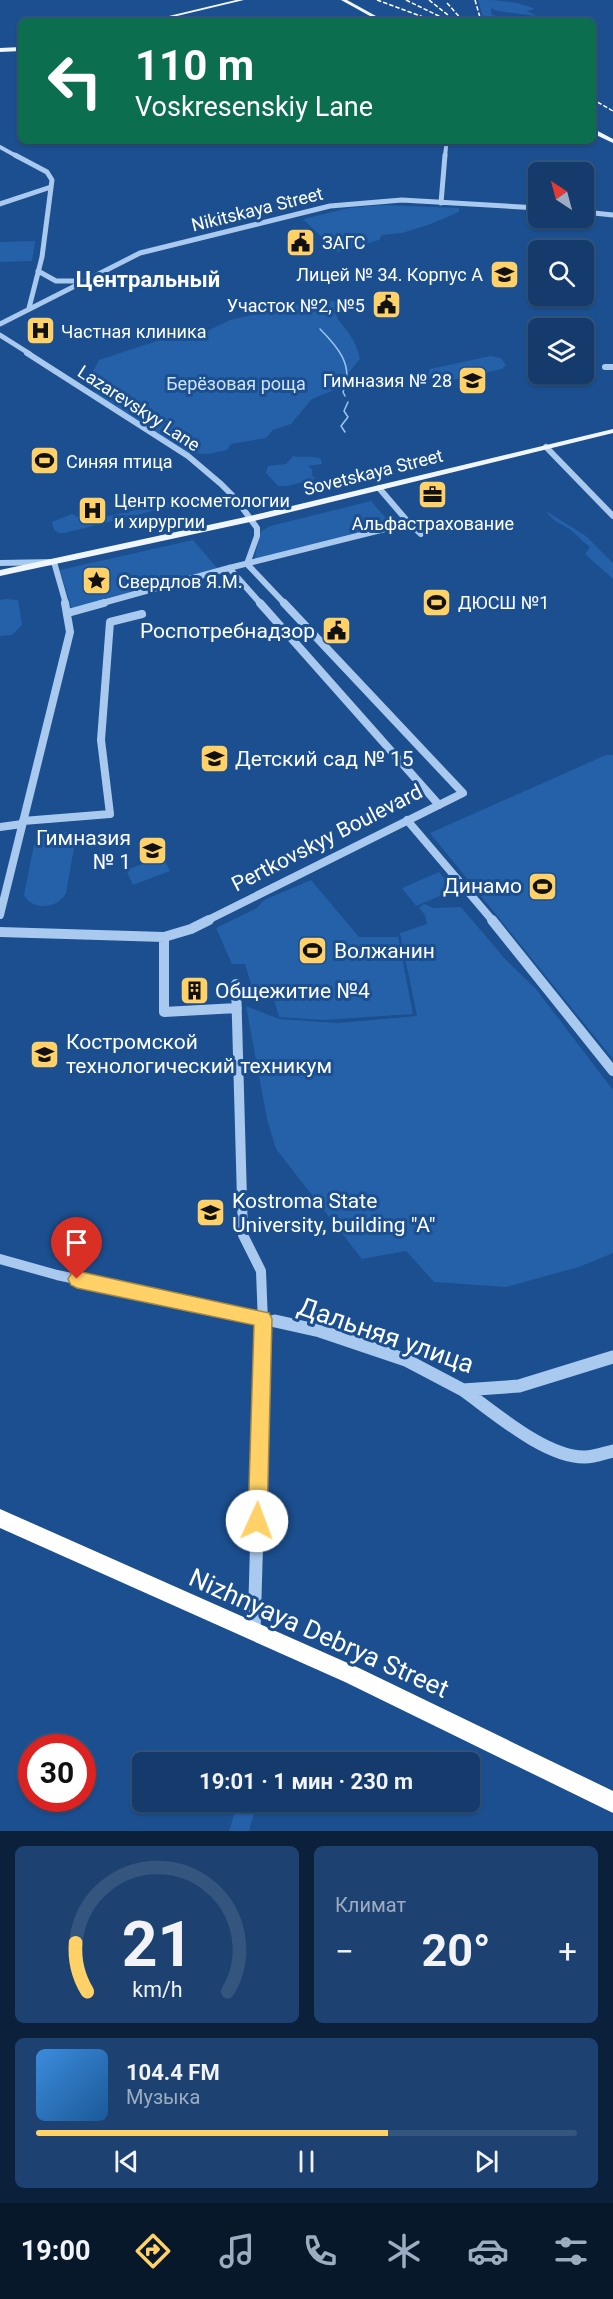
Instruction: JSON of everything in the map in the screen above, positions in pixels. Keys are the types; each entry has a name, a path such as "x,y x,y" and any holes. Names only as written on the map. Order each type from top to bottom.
{"highway":[{"name":"Nizhnyaya Debrya Street","path":"0,1518 254,1634 352,1675 613,1802"}],"main road":[{"path":"163,18 242,0"},
{"path":"342,0 377,18"},
{"path":"0,50 18,49"},
{"path":"596,132 613,141"},
{"name":"Sovetskaya Street","path":"0,573 250,519 613,431"}],"street":[{"path":"0,147 47,172 52,180 38,271 29,308"},
{"path":"441,203 446,147"},
{"path":"41,194 51,187"},
{"path":"0,204 28,196 41,194 50,196"},
{"name":"Nikitskaya Street","path":"0,324 140,253 330,206 369,201 528,207"},
{"path":"594,213 613,215"},
{"path":"38,271 60,282 67,287 67,290"},
{"path":"33,288 86,279"},
{"path":"33,288 44,296 59,294"},
{"name":"Lazarevskyy Lane","path":"0,335 188,456 221,484 250,519"},
{"path":"605,367 613,366"},
{"path":"546,447 613,516"},
{"path":"379,488 421,534"},
{"path":"246,562 257,536 257,528 250,519"},
{"path":"68,613 246,562 409,523"},
{"path":"0,563 54,562 68,613 70,632 0,915"},
{"name":"Pertkovskyy Boulevard","path":"0,932 164,937 191,929 463,793 246,562"},
{"name":"Pertkovskyy Boulevard","path":"229,568 439,805"},
{"path":"0,827 110,814 101,740 110,622 142,614"},
{"path":"407,820 496,925 613,1071"},
{"path":"164,937 164,1012 237,1008"},
{"name":"Дальняя улица","path":"236,984 243,1235 261,1271 263,1319 320,1331 406,1360 463,1390 519,1386 613,1357"},
{"path":"0,1259 57,1275 263,1319 254,1634"},
{"path":"463,1390 529,1435 557,1450 584,1457 613,1451"}],"green space":[{"path":"478,0 521,4 535,9 527,11 537,16 497,11 491,8 492,15 507,18 483,18"},
{"path":"382,205 459,208 459,212 428,225 402,233 382,235 379,240 337,252 303,219 349,208"},
{"path":"35,241 32,261 0,262 0,242"},
{"name":"Берёзовая роща","path":"318,300 340,302 337,311 338,318 354,341 360,359 334,390 312,399 291,424 273,430 266,438 231,444 227,450 208,454 188,453 96,395 94,387 97,384 92,381 91,375 99,360 184,332 205,332 230,320"},
{"path":"491,356 501,358 506,365 502,369 443,382 433,380 428,375 430,369"},
{"path":"293,456 318,458 321,459 322,464 308,466 312,469 315,479 278,486 266,473 268,466 286,464"},
{"path":"161,500 172,506 65,533 54,530 52,522 72,514 86,521 154,506 156,501"},
{"path":"371,501 393,526 254,560 261,531 270,526"},
{"path":"546,511 586,536 613,563 613,579 585,554 590,547"},
{"path":"193,540 218,569 72,610 60,570"},
{"path":"0,600 18,600 22,625 12,635 0,636"},
{"name":"Динамо","path":"606,755 613,755 613,1059 430,833"},
{"path":"62,831 71,833 75,843 66,893 51,905 33,904 24,895 34,845 44,834"},
{"path":"163,857 170,871 133,885 126,870"},
{"path":"439,872 454,890 416,906 402,888"},
{"name":"Волжанин","path":"311,880 359,937 398,937 413,1014 324,1020 279,1017 271,989 252,987 245,964 232,964 216,928 257,908 264,900"},
{"path":"424,904 434,908 461,907 506,960 536,989 613,1090 613,1253 579,1267 506,1287 434,1282 406,1251 362,1259 276,1149 267,1119 246,1006 279,1019 338,1023 417,1016 400,933 427,924 425,915 419,908"},
{"path":"235,1812 254,1812 249,1831 229,1831"}],"waterway":[{"path":"320,329 338,350 345,365 347,374 343,392 345,396"},
{"path":"345,432 341,426 348,417 344,411 348,402"}],"railway":[{"path":"377,0 426,18"},
{"path":"406,0 443,18"},
{"path":"429,0 448,15"},
{"path":"475,0 480,18"},
{"path":"447,3 460,18"},
{"path":"596,101 613,111"}],"place":[{"name":"ЗАГС","path":"301,242"},
{"name":"Лицей № 34. Корпус А","path":"504,274"},
{"name":"Участок №2, №5","path":"386,305"},
{"name":"Частная клиника","path":"40,331"},
{"name":"Гимназия № 28","path":"473,380"},
{"name":"Синяя птица","path":"45,461"},
{"name":"Альфастрахование","path":"433,494"},
{"name":"Центр косметологии и хирургии","path":"93,510"},
{"name":"Свердлов Я.М.","path":"97,581"},
{"name":"ДЮСШ №1","path":"437,602"},
{"name":"Роспотребнадзор","path":"336,631"},
{"name":"Детский сад № 15","path":"214,759"},
{"name":"Гимназия № 1","path":"152,850"},
{"name":"Динамо","path":"543,886"},
{"name":"Волжанин","path":"313,951"},
{"name":"Общежитие №4","path":"194,991"},
{"name":"Костромской технологический техникум","path":"45,1054"},
{"name":"Kostroma State University, building \"A\"","path":"211,1213"}],"district":[{"name":"Центральный","path":"148,279"}],"route":[{"path":"77,1279 263,1319 257,1521"}]}
